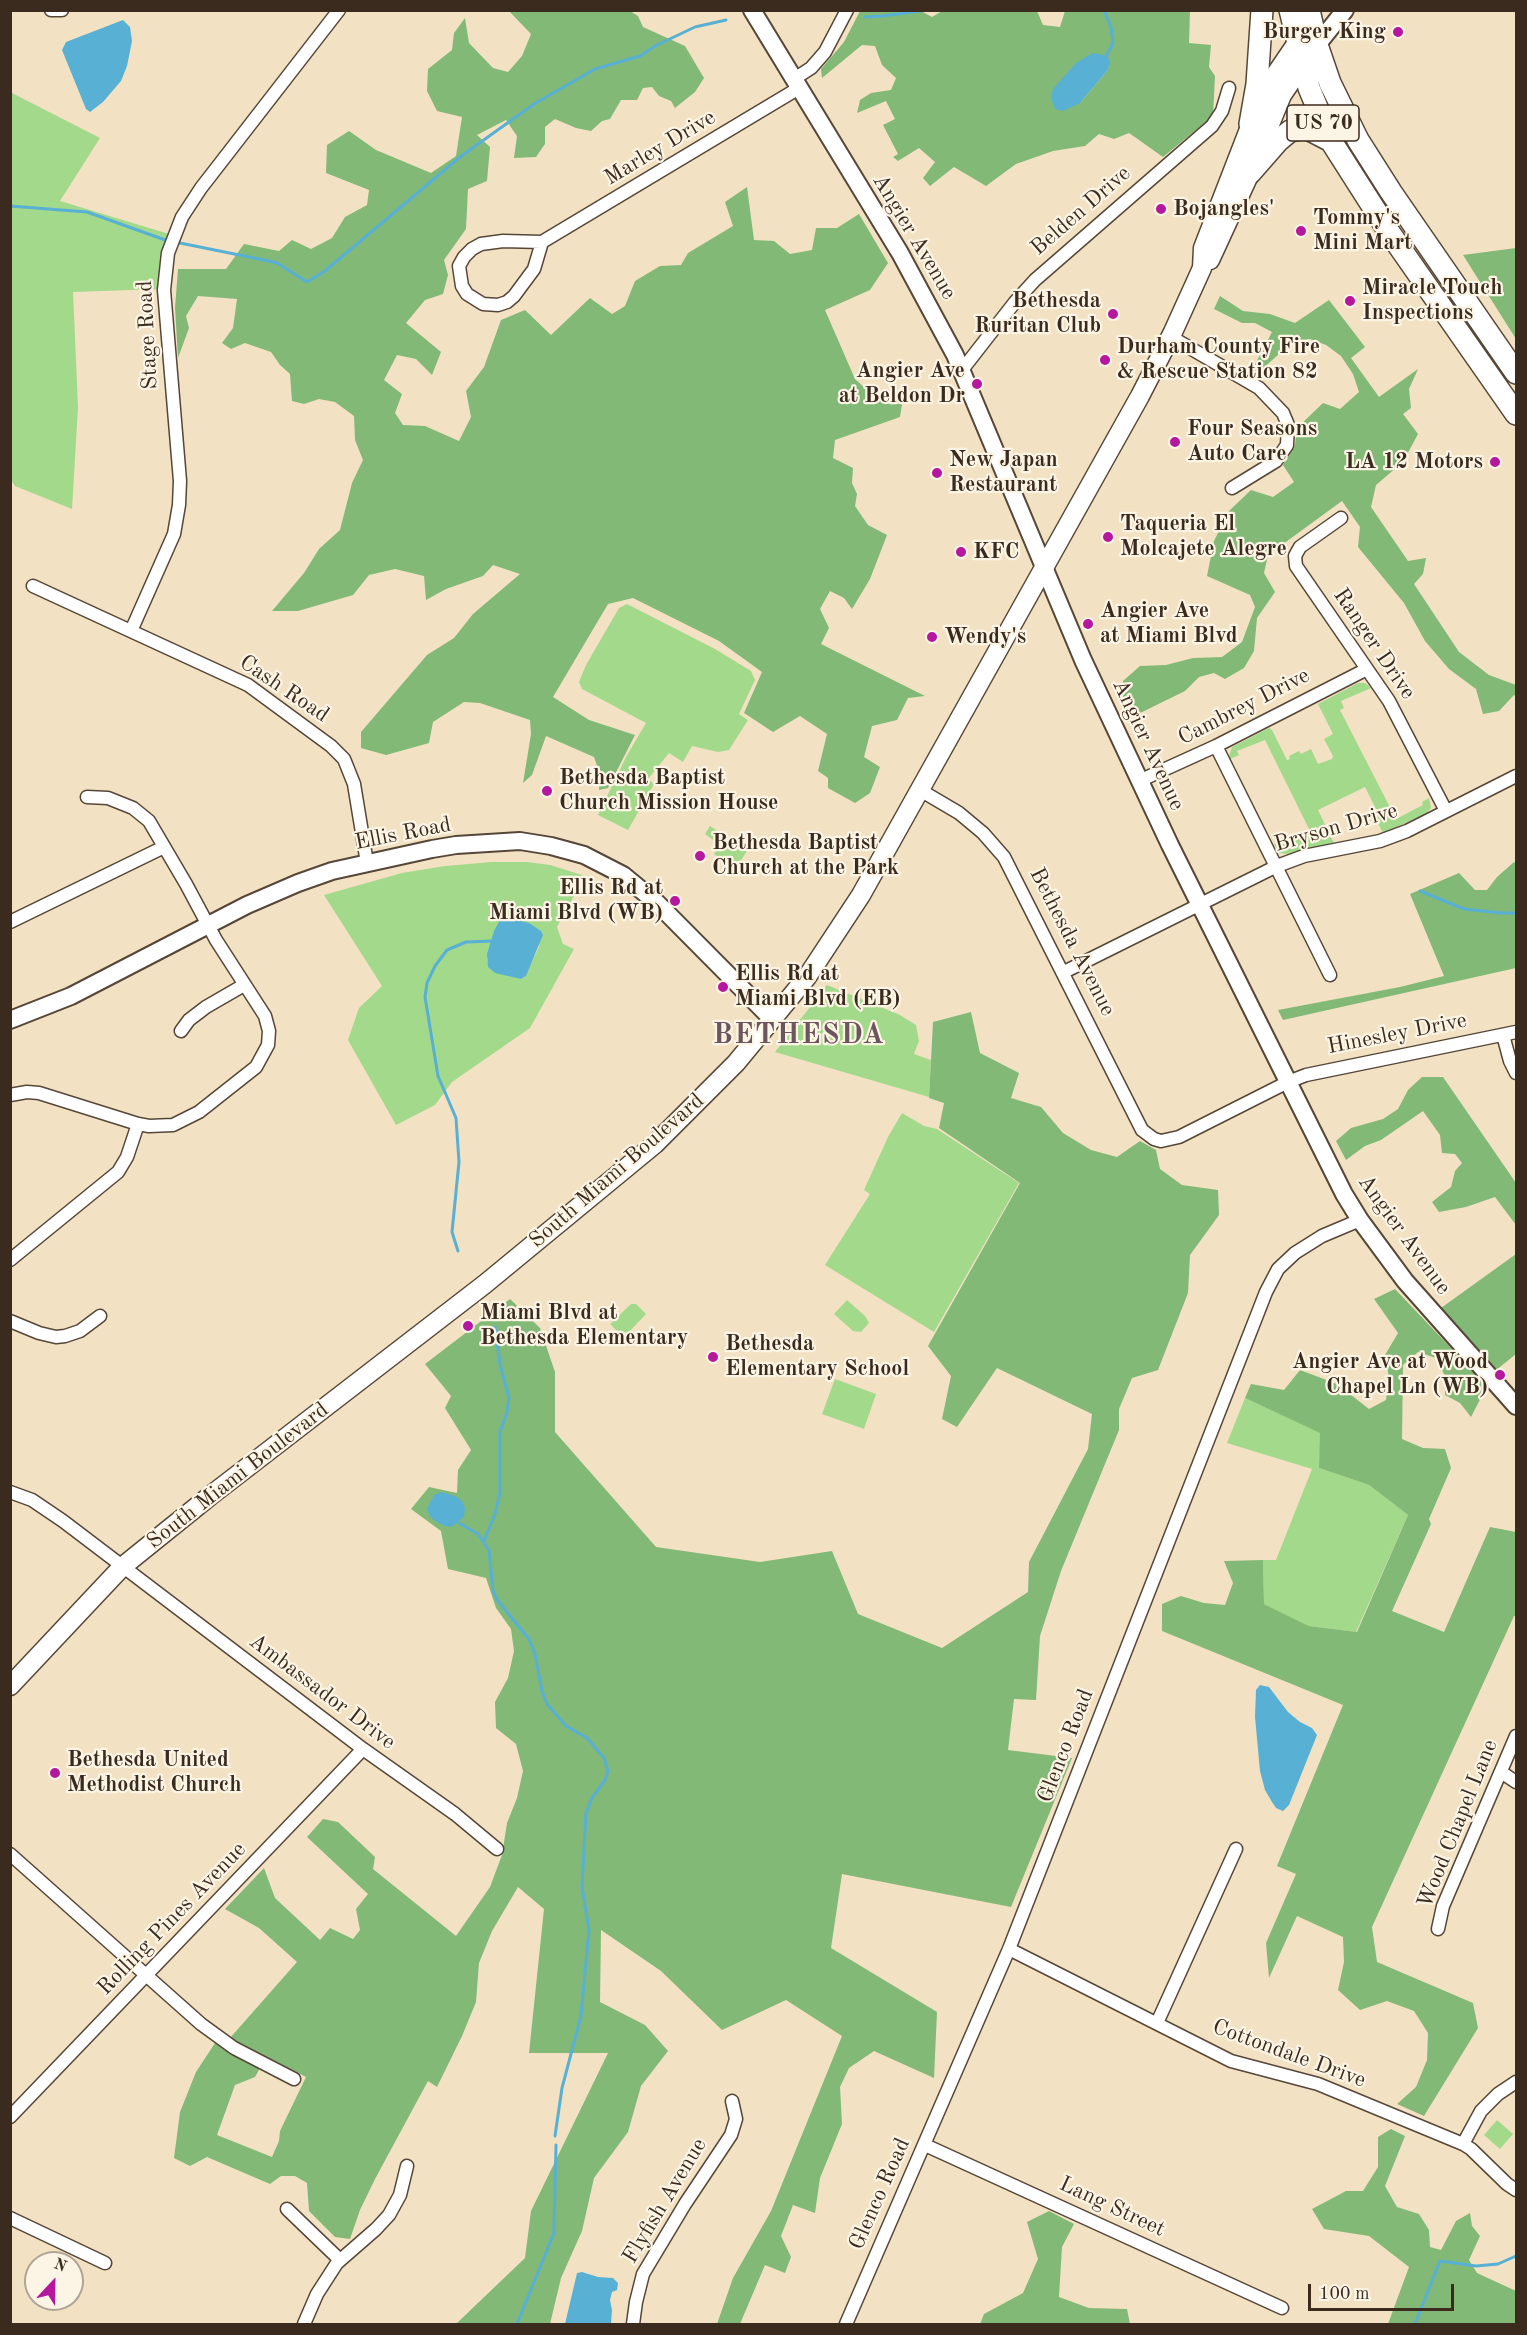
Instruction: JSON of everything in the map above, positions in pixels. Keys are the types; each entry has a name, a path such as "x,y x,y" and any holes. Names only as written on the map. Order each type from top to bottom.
{"highway":[{"path":"1250,124 1257,84 1262,10"},
{"name":"US 70","path":"1290,10 1375,168 1516,373"},
{"name":"US 70","path":"1315,15 1302,65 1314,102 1331,141 1389,232 1516,414"},
{"path":"1250,173 1290,131 1306,128 1331,141"},
{"path":"1389,232 1409,219"}],"main road":[{"name":"Angier Avenue","path":"752,10 913,276 962,370 1083,660 1139,781 1331,1170 1360,1220 1413,1290 1516,1406"},
{"path":"1307,44 1345,10"},
{"name":"South Miami Boulevard","path":"1202,268 1203,248 1250,124 1271,81 1307,44"},
{"name":"South Miami Boulevard","path":"10,1686 122,1567 201,1503 485,1284 647,1151 713,1088 807,976 845,921 1104,461 1171,337 1202,268 1212,258 1282,95 1302,65"},
{"name":"Ellis Road","path":"10,1020 71,996 247,905 298,883 367,863 456,845 520,841 551,846 590,857 623,875 657,903 772,1019"}],"street":[{"path":"51,10 62,10"},
{"name":"Stage Road","path":"131,631 174,534 180,505 164,290 164,277 174,235 182,217 201,188 339,10"},
{"name":"Marley Drive","path":"542,242 796,84 833,41 847,10"},
{"name":"Belden Drive","path":"962,370 1035,279 1212,126 1222,111 1228,88"},
{"path":"542,242 534,269 507,302 498,305 483,304 475,301 462,286 459,266 464,257 481,244 542,242"},
{"path":"1171,337 1259,388 1283,413 1288,425 1287,445 1276,461 1232,488"},
{"name":"Ranger Drive","path":"1341,518 1300,547 1295,561 1296,566 1389,701 1446,811"},
{"name":"Cash Road","path":"33,586 248,685 340,754 348,766 354,784 367,863"},
{"name":"Cambrey Drive","path":"1139,781 1216,746 1367,669"},
{"path":"1216,746 1330,975"},
{"name":"Bryson Drive","path":"1064,972 1277,866 1304,856 1380,841 1407,831 1516,776"},
{"name":"Bethesda Avenue","path":"920,790 959,813 983,833 1004,857 1142,1130 1154,1139"},
{"path":"10,1095 27,1092 39,1093 138,1124 164,1126 186,1119 256,1067 268,1045 269,1031 261,1010 207,926 149,821 133,807 108,798 87,797"},
{"path":"10,922 164,846"},
{"path":"181,1031 189,1020 206,1007 243,985"},
{"name":"Hinesley Drive","path":"1154,1139 1161,1141 1179,1137 1288,1082 1316,1072 1516,1032"},
{"path":"1503,1035 1516,1073"},
{"path":"10,1260 118,1172 127,1157 138,1124"},
{"name":"Glenco Road","path":"846,2325 1009,1948 1266,1292 1278,1269 1294,1253 1322,1236 1360,1220"},
{"path":"10,1321 39,1333 56,1337 80,1331 100,1316"},
{"name":"Ambassador Drive","path":"10,1492 32,1500 63,1521 363,1749 455,1814 497,1849"},
{"name":"Wood Chapel Lane","path":"1438,1929 1443,1906 1516,1736"},
{"name":"Rolling Pines Avenue","path":"10,2117 363,1749"},
{"path":"1501,1772 1516,1782"},
{"path":"1156,2023 1236,1849"},
{"path":"10,1854 216,2035 253,2059 294,2079"},
{"name":"Cottondale Drive","path":"1009,1948 1231,2061 1318,2084 1463,2144 1516,2190"},
{"path":"1463,2144 1481,2111 1498,2094 1516,2082"},
{"name":"Flyfish Avenue","path":"633,2325 636,2301 648,2264 731,2135 736,2119 732,2101"},
{"name":"Lang Street","path":"925,2145 1282,2308"},
{"path":"304,2325 317,2294 339,2260 389,2215 400,2195 407,2166"},
{"path":"287,2210 339,2260"},
{"path":"10,2218 105,2263"}],"green space":[{"path":"1100,10 1190,10 1189,43 1211,45 1209,67 1215,76 1213,116 1163,157 1129,133 1114,139 1099,134 1085,146 1053,151 1016,164 986,186 954,167 930,186 923,178 935,162 919,148 898,161 893,157 898,154 883,125 895,119 886,101 857,113 860,100 871,93 891,90 896,78 882,65 875,46 862,45 822,78 821,69 844,42 860,11 921,11 932,17 942,11 1037,11 1043,25 1060,27 1065,11 1096,12","holes":["1109,59 1108,70 1080,103"]},
{"path":"509,11 630,11 638,16 643,27 685,46 704,78 695,92 675,108 671,101 659,96 652,87 643,88 637,100 621,100 610,119 602,121 591,131 576,128 555,119 545,127 545,144 536,157 514,158 517,136 506,120 477,135 490,147 487,181 468,189 466,229 444,260 448,275 443,294 425,300 406,323 441,352 432,375 416,359 397,355 384,380 402,394 395,413 403,425 425,426 459,441 471,417 466,391 484,367 501,320 525,310 551,335 590,298 612,314 625,306 635,281 660,266 681,265 688,253 733,226 725,202 747,187 754,240 774,241 790,254 812,250 816,228 837,228 859,214 888,263 870,290 825,310 855,379 879,401 902,404 900,417 835,440 833,458 853,468 852,483 857,494 855,506 868,525 887,535 870,579 852,609 844,598 830,591 820,609 829,628 821,644 925,696 908,698 897,720 872,726 864,757 880,767 870,793 855,803 828,788 828,778 818,771 827,734 800,716 773,732 744,713 762,672 719,641 633,598 608,604 553,697 589,720 635,735 608,788 599,790 600,774 594,757 546,736 532,775 523,783 531,734 530,720 480,703 464,702 433,722 429,743 386,755 361,748 361,732 427,655 454,638 473,614 520,574 493,565 483,576 446,589 426,600 424,576 395,569 369,575 353,595 298,611 272,611 304,573 319,549 340,530 352,483 363,460 355,440 354,416 335,402 319,399 304,404 292,401 290,374 271,352 245,343 231,349 222,343 233,328 237,299 198,296 186,316 189,328 178,358 175,308 178,269 226,269 244,244 279,251 292,240 311,249 332,238 345,217 367,205 369,190 326,173 327,145 349,131 376,150 431,173 456,156 462,117 437,111 427,91 428,69 452,50 454,33 465,18 469,43 493,68 508,72 522,56 531,34"},
{"path":"10,92 100,138 60,201 169,234 160,263 159,289 73,292 78,407 72,509 15,486 11,480"},
{"path":"1516,248 1516,339 1463,255"},
{"path":"1220,296 1243,311 1270,314 1295,323 1329,300 1365,347 1351,358 1379,397 1418,369 1409,389 1411,408 1403,414 1418,434 1403,462 1376,485 1371,507 1408,561 1426,558 1423,574 1414,584 1459,652 1489,675 1516,685 1516,696 1514,695 1499,711 1483,714 1476,689 1449,669 1425,641 1404,603 1358,547 1360,527 1342,501 1268,555 1264,573 1275,592 1257,618 1254,651 1244,668 1225,679 1214,673 1199,677 1185,691 1132,717 1123,701 1123,681 1140,666 1166,665 1193,658 1222,657 1242,642 1255,607 1250,595 1207,576 1214,541 1229,511 1251,490 1273,497 1294,482 1283,465 1295,445 1297,428 1323,403 1340,409 1359,392 1353,374 1341,356 1326,345 1310,339 1293,341 1256,375 1251,372 1272,332 1255,323 1242,323 1214,309"},
{"path":"627,604 715,649 751,671 755,680 739,714 748,720 729,750 718,752 692,746 683,762 669,753 648,779 654,784 628,830 598,815 626,757 646,723 582,689 579,682 586,665 619,608"},
{"path":"1358,683 1365,683 1371,688 1341,701 1344,708 1340,710 1396,819 1423,805 1422,802 1429,798 1431,808 1426,814 1383,833 1374,815 1378,813 1365,787 1318,810 1334,843 1287,854 1280,853 1274,844 1281,841 1282,844 1287,843 1310,831 1265,740 1237,751 1239,755 1230,759 1232,747 1269,728 1287,760 1290,759 1289,756 1299,751 1301,754 1311,749 1318,764 1332,759 1333,756 1324,739 1333,734 1318,704"},
{"path":"710,826 747,851 735,869 714,854 720,845 705,834"},
{"path":"527,862 550,865 585,876 557,927 563,944 574,949 530,1028 452,1082 435,1105 396,1125 348,1040 359,1008 382,986 324,895 402,873 445,866","holes":["520,920 541,931 539,947 524,978 487,961 494,931"]},
{"path":"1514,862 1516,864 1516,968 1283,1020 1278,1010 1400,987 1444,976 1410,894 1459,873 1475,890 1487,890 1497,877"},
{"path":"827,985 900,1015 916,1025 919,1041 914,1054 931,1060 929,1097 775,1052"},
{"path":"971,1012 980,1053 1019,1073 1011,1098 1041,1107 1063,1133 1091,1150 1117,1157 1140,1141 1156,1150 1160,1169 1182,1185 1218,1190 1219,1215 1190,1255 1188,1293 1158,1370 1132,1378 1119,1409 1119,1430 1061,1571 1040,1636 1036,1700 1014,1699 1008,1750 1072,1758 1011,1907 842,1874 831,1948 937,2012 934,2078 874,2051 849,2068 840,2087 842,2124 820,2178 815,2213 793,2205 781,2236 791,2257 785,2273 765,2265 740,2324 717,2324 733,2278 771,2211 842,2036 786,2000 722,2030 661,1971 601,1930 600,2002 645,2025 668,2051 641,2086 628,2132 594,2178 582,2231 561,2278 550,2324 456,2324 525,2258 531,2211 608,2053 529,2053 544,1909 518,1887 492,1931 479,1963 476,2002 462,2036 437,2087 428,2081 375,2179 360,2210 350,2239 335,2237 309,2211 307,2183 295,2176 281,2176 270,2184 207,2157 190,2166 174,2158 180,2112 196,2072 215,2043 260,2068 255,2077 235,2085 217,2135 272,2157 279,2141 280,2131 306,2077 230,2038 297,1962 259,1928 225,1909 264,1868 275,1898 320,1940 330,1928 353,1939 360,1930 356,1909 368,1894 307,1837 323,1819 338,1822 375,1857 373,1869 456,1936 490,1887 502,1855 507,1823 517,1798 523,1771 516,1744 496,1728 495,1702 508,1678 514,1651 511,1629 496,1608 486,1578 448,1569 441,1531 411,1509 429,1487 457,1493 458,1470 471,1450 445,1408 451,1396 425,1364 510,1299 540,1328 555,1372 555,1432 656,1547 760,1562 832,1551 858,1614 942,1648 1028,1592 1029,1562 1088,1449 1092,1414 997,1368 957,1427 942,1419 951,1376 928,1346 1020,1183 939,1128 944,1103 929,1098 933,1022"},
{"path":"1422,1077 1443,1077 1516,1183 1516,1225 1495,1197 1466,1207 1439,1212 1432,1202 1451,1187 1455,1171 1462,1163 1455,1154 1442,1153 1440,1135 1423,1111 1381,1140 1365,1146 1346,1160 1336,1141 1351,1128 1383,1119 1398,1109 1408,1090"},
{"path":"902,1113 924,1126 937,1129 1019,1183 934,1332 825,1265 870,1194 864,1190 888,1137"},
{"path":"1516,1254 1516,1354 1495,1371 1441,1308"},
{"path":"1395,1289 1487,1386 1471,1417 1460,1403 1445,1395 1445,1376 1436,1358 1418,1352 1403,1365 1402,1439 1423,1448 1445,1449 1451,1468 1429,1519 1431,1524 1392,1611 1444,1632 1490,1527 1516,1532 1516,1616 1514,1616 1372,1927 1377,1962 1473,2003 1478,2028 1424,2116 1397,2104 1416,2087 1427,2060 1428,2033 1414,2011 1387,2001 1360,2010 1338,1990 1344,1962 1343,1937 1297,1916 1269,1978 1266,1943 1296,1874 1277,1866 1343,1705 1162,1631 1162,1604 1181,1596 1204,1603 1225,1605 1233,1583 1224,1561 1263,1560 1264,1604 1309,1626 1357,1632 1408,1515 1369,1485 1319,1468 1320,1433 1245,1398 1251,1384 1284,1390 1300,1370 1337,1384 1369,1409 1386,1400 1389,1378 1385,1355 1398,1333 1374,1299"},
{"path":"847,1300 865,1316 869,1323 861,1332 853,1331 834,1314"},
{"path":"631,1304 636,1304 646,1314 628,1333 616,1330 610,1324"},
{"path":"835,1379 876,1394 864,1429 822,1414"},
{"path":"1245,1398 1321,1433 1319,1468 1369,1485 1408,1515 1356,1632 1309,1626 1264,1604 1263,1560 1276,1560 1312,1469 1227,1443"},
{"path":"1497,2120 1513,2134 1500,2149 1484,2135"},
{"path":"1391,2129 1405,2136 1385,2186 1397,2207 1419,2214 1429,2230 1430,2247 1441,2250 1456,2221 1470,2213 1472,2226 1480,2236 1469,2260 1477,2273 1516,2291 1516,2324 1388,2324 1409,2267 1369,2236 1324,2229 1312,2209 1346,2191 1363,2191 1378,2167 1378,2137"},
{"path":"1049,2211 1074,2224 1062,2247 1059,2297 1089,2308 1127,2309 1130,2324 980,2324 984,2314 1023,2293 1038,2259 1027,2222"}],"water":[{"path":"123,20 130,27 132,41 127,66 121,81 103,102 90,112 86,109 62,50 66,42"},
{"path":"1093,53 1107,56 1110,61 1108,70 1080,103 1063,111 1055,109 1051,98 1053,89 1076,63"},
{"path":"507,917 529,923 543,935 526,976 521,979 495,973 488,967 487,954 494,931 500,920"},
{"path":"442,1492 457,1497 465,1508 464,1517 451,1527 442,1525 431,1518 427,1509 434,1495"},
{"path":"1260,1685 1269,1687 1288,1712 1312,1728 1317,1735 1289,1805 1283,1811 1276,1808 1265,1790 1260,1771 1255,1717 1256,1690"},
{"path":"582,2272 598,2277 613,2278 618,2283 617,2290 612,2292 610,2300 611,2324 565,2324 577,2273"}],"waterway":[{"path":"865,17 927,10"},
{"path":"1104,10 1111,27 1113,43 1106,57"},
{"path":"175,242 277,263 307,282 325,271 460,157 534,104 595,69 640,56 655,46 695,27 726,20"},
{"path":"10,206 87,212 168,241"},
{"path":"1420,891 1464,909 1516,913"},
{"path":"458,1251 452,1232 459,1162 456,1118 438,1076 425,997 427,983 435,966 447,950 466,942 493,941"},
{"path":"484,1541 495,1514 500,1493 500,1432 509,1398 500,1364 495,1327"},
{"path":"459,1523 478,1534 489,1550 493,1591 498,1601 529,1639 547,1704 566,1726 587,1738 604,1758 608,1771 586,1813 582,1887 589,1930 581,2016 562,2088 555,2136"},
{"path":"517,2324 554,2233 556,2145"},
{"path":"1415,2324 1440,2261 1476,2266 1498,2264 1516,2256"}],"place":[{"name":"Burger King","path":"1398,32"},
{"name":"Bojangles'","path":"1161,209"},
{"name":"Tommy's Mini Mart","path":"1301,231"},
{"name":"Miracle Touch Inspections","path":"1350,301"},
{"name":"Bethesda Ruritan Club","path":"1113,314"},
{"name":"Durham County Fire & Rescue Station 82","path":"1105,360"},
{"name":"Angier Ave at Beldon Dr","path":"977,384"},
{"name":"Four Seasons Auto Care","path":"1175,442"},
{"name":"LA 12 Motors","path":"1495,462"},
{"name":"New Japan Restaurant","path":"937,473"},
{"name":"Taqueria El Molcajete Alegre","path":"1108,537"},
{"name":"KFC","path":"961,552"},
{"name":"Angier Ave at Miami Blvd","path":"1088,624"},
{"name":"Wendy's","path":"932,637"},
{"name":"Bethesda Baptist Church Mission House","path":"547,791"},
{"name":"Bethesda Baptist Church at the Park","path":"700,856"},
{"name":"Ellis Rd at Miami Blvd (WB)","path":"675,901"},
{"name":"Ellis Rd at Miami Blvd (EB)","path":"723,987"},
{"name":"Miami Blvd at Bethesda Elementary","path":"468,1326"},
{"name":"Bethesda Elementary School","path":"713,1357"},
{"name":"Angier Ave at Wood Chapel Ln (WB)","path":"1500,1375"},
{"name":"Bethesda United Methodist Church","path":"55,1773"}],"district":[{"name":"BETHESDA","path":"799,1036"}]}
